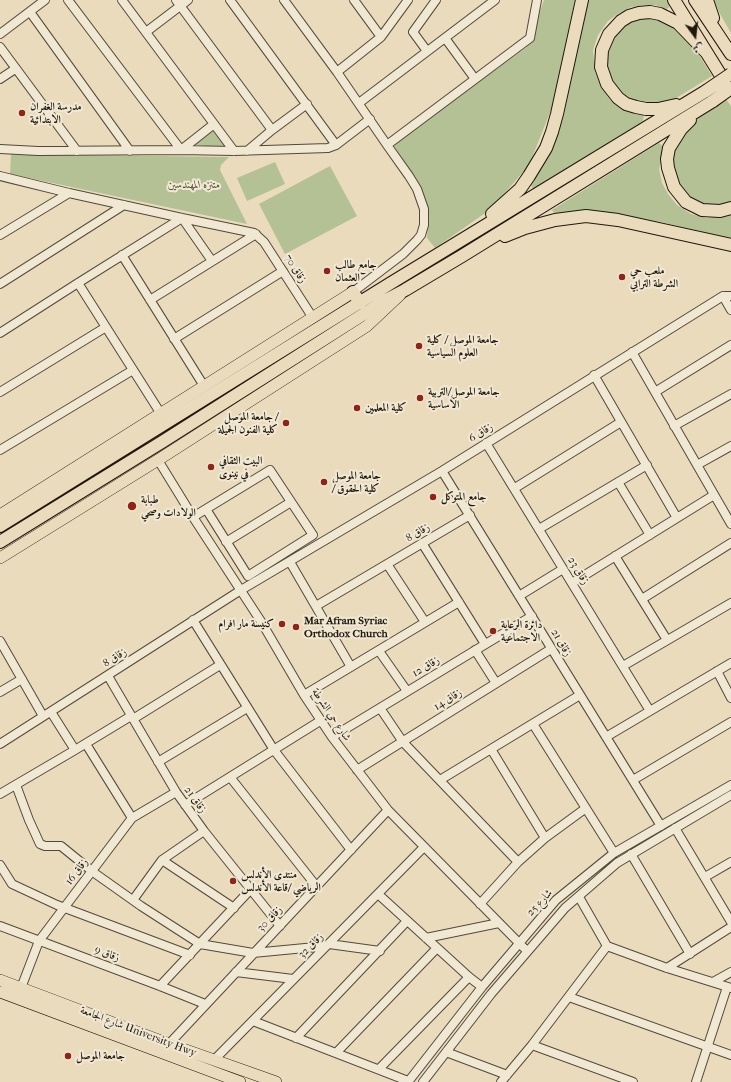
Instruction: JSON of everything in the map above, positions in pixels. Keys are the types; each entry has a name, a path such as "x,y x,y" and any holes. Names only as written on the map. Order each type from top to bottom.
{"highway":[{"path":"450,247 496,211 520,189 530,176 546,148 557,114 582,0"},
{"path":"674,0 731,92"},
{"path":"696,0 731,54"},
{"path":"707,0 709,9 722,40"},
{"path":"706,52 678,23 664,15 650,12 639,13 621,21 609,34 602,50 601,67 607,84 618,98 626,104 636,107 658,109 695,97 708,99"},
{"path":"731,74 674,138 669,148 667,159 670,178 679,195 686,202 694,207 711,212 731,208"},
{"path":"0,542 380,304 462,256 708,99 731,88"},
{"path":"0,526 695,97"},
{"path":"462,256 499,238 525,228 571,217 599,217 618,220 731,245"},
{"path":"353,292 360,303"}],"main road":[{"path":"0,558 158,460 367,326 405,290"},
{"path":"0,514 353,292"},
{"name":"شارع الجامعة University Hwy","path":"0,980 137,1038 168,1054 240,1082"},
{"name":"شارع الجامعة University Hwy","path":"0,992 137,1038 169,1044 276,1082"}],"street":[{"path":"0,34 46,0"},
{"path":"68,0 181,150"},
{"path":"122,0 234,151"},
{"path":"146,32 178,3 188,0"},
{"path":"230,0 336,145"},
{"path":"284,0 337,72 409,176 417,190 424,209 424,225 421,235 411,247 353,292"},
{"path":"354,0 381,37"},
{"path":"337,72 381,37 408,0"},
{"path":"427,51 413,32 436,0"},
{"path":"358,103 495,0"},
{"path":"387,145 530,38 537,0"},
{"path":"178,3 272,130"},
{"path":"30,12 130,151"},
{"path":"445,38 475,79"},
{"path":"0,47 77,151"},
{"path":"0,78 16,69"},
{"path":"247,150 307,104"},
{"path":"2,150 234,151 328,148 336,145 370,119"},
{"path":"181,150 214,124"},
{"path":"0,176 69,193 256,234"},
{"path":"0,235 69,193"},
{"path":"0,284 124,205"},
{"path":"0,333 182,218"},
{"path":"182,218 212,261"},
{"path":"150,300 256,234"},
{"name":"زقاق 70","path":"256,234 264,242 313,318"},
{"path":"122,255 204,386"},
{"path":"174,338 283,271"},
{"path":"78,283 161,414"},
{"path":"727,296 731,310"},
{"name":"زقاق 6","path":"241,590 442,471 594,375 727,296"},
{"path":"0,392 106,327"},
{"path":"655,392 731,345"},
{"path":"632,352 731,524"},
{"path":"0,450 133,370"},
{"path":"594,375 677,518"},
{"path":"674,426 731,394"},
{"path":"514,488 621,422"},
{"name":"زقاق 23","path":"486,443 650,711"},
{"path":"697,465 731,446"},
{"name":"شارع حي الشرطة","path":"158,460 241,590 320,721 332,737 388,810 518,944 528,951"},
{"path":"540,529 647,465"},
{"path":"193,517 206,509 270,470 313,534 248,576 206,509"},
{"name":"زقاق 21","path":"442,471 661,826"},
{"path":"618,482 650,535"},
{"path":"572,583 714,495"},
{"path":"226,542 291,502"},
{"name":"زقاق 8","path":"316,606 470,515"},
{"path":"422,543 485,644"},
{"path":"642,599 731,543"},
{"path":"615,556 667,640"},
{"path":"290,562 351,667"},
{"path":"388,564 425,622"},
{"path":"519,596 563,569"},
{"name":"زقاق 8","path":"0,744 241,590"},
{"path":"304,695 459,602"},
{"path":"623,666 731,604"},
{"name":"زقاق 12","path":"332,737 532,616"},
{"path":"193,620 274,750 351,850"},
{"path":"0,643 43,716"},
{"name":"زقاق 14","path":"357,770 551,649"},
{"path":"379,650 407,691"},
{"path":"475,650 496,683"},
{"path":"606,737 731,663"},
{"path":"0,794 220,665"},
{"path":"717,671 731,698"},
{"name":"زقاق 21","path":"108,676 176,792 204,831 280,926"},
{"path":"0,692 22,678"},
{"path":"440,780 580,695"},
{"path":"158,762 247,708"},
{"path":"380,708 403,742 518,862"},
{"path":"51,712 75,750"},
{"path":"185,805 320,721"},
{"path":"633,780 731,722"},
{"path":"533,724 614,853"},
{"path":"86,744 132,818"},
{"path":"491,749 545,838"},
{"path":"230,777 317,887"},
{"path":"16,785 28,820 40,844 45,846 61,846 92,871 133,900 200,944 253,953 327,945 380,951"},
{"name":"شارع 25","path":"408,1082 482,987 556,900 614,853 731,785"},
{"name":"زقاق 16","path":"21,988 38,941 132,818 176,792"},
{"name":"شارع 25","path":"422,1082 491,994 565,908 617,863 731,795"},
{"path":"480,904 518,862 545,838 586,808"},
{"name":"زقاق 30","path":"169,1044 388,810"},
{"path":"675,828 731,922"},
{"path":"133,900 162,860 204,831"},
{"name":"زقاق 32","path":"214,1060 424,847"},
{"path":"631,854 690,954"},
{"path":"162,860 234,908"},
{"path":"705,877 731,862"},
{"path":"0,865 12,884 64,908 190,955"},
{"path":"160,986 251,889"},
{"path":"378,894 469,977 482,987"},
{"path":"579,897 607,946 667,968 729,987 696,1082"},
{"path":"296,1038 407,921"},
{"path":"426,938 499,923"},
{"name":"زقاق 9","path":"0,926 205,1004"},
{"path":"667,968 731,927"},
{"path":"501,1082 532,1045 607,946"},
{"path":"336,1053 437,948"},
{"path":"236,972 293,979"},
{"path":"712,982 731,972"},
{"path":"379,1069 469,977"},
{"path":"569,997 731,1055"},
{"path":"253,1021 379,1069 408,1082"},
{"path":"532,1045 633,1082"},
{"path":"446,1052 507,1075"}],"green space":[{"path":"544,0 575,0 553,105 529,165 491,209 435,248 427,238 428,219 421,188 393,144 527,47"},
{"path":"588,0 667,0 671,5 666,10 656,5 645,5 631,7 619,13 608,21 598,35 593,50 595,72 601,86 610,100 623,109 644,113 643,121 533,189 530,183 541,169 555,142 564,115"},
{"path":"714,0 731,0 731,33 719,12"},
{"path":"658,14 686,34 712,76 673,100 648,105 625,98 617,91 607,71 607,59 609,45 617,31 629,20"},
{"path":"726,99 731,106 731,203 710,206 687,196 670,168 670,155 688,124"},
{"path":"214,130 226,146 191,147"},
{"path":"659,143 664,147 659,169 662,183 668,194 677,205 691,214 707,218 731,214 731,239 661,222 603,213 557,216 552,210"},
{"name":"متنزه المهندسين","path":"11,154 229,157 221,165 220,170 247,224 10,174"},
{"path":"275,162 285,184 247,201 237,178"},
{"path":"330,166 357,216 285,254 259,204"}],"place":[{"name":"مدرسة الغفران الابتدائية","path":"22,113"},
{"name":"جامع طالب العثمان","path":"327,271"},
{"name":"ملعب حي الشرطة الترابي","path":"622,277"},
{"name":"جامعة الموصل / كلية العلوم السياسية","path":"419,346"},
{"name":"جامعة الموصل/التربية الاساسية","path":"420,398"},
{"name":"كلية المعلمين","path":"357,408"},
{"name":"جامعة الموصل / كلية الفنون الجميلة","path":"286,423"},
{"name":"البيت الثقافي في نينوى","path":"211,467"},
{"name":"جامعة الموصل / كلية الحقوق","path":"324,482"},
{"name":"جامع المتوكل","path":"433,497"},
{"name":"طبابة الولادات وصحي","path":"132,506"},
{"name":"كنيسة مار افرام","path":"282,624"},
{"name":"Mar Afram Syriac Orthodox Church","path":"296,627"},
{"name":"دائرة الرعاية الاجتماعية","path":"493,631"},
{"name":"منتدى الأندلس الرياضي /قاعة الأندلس","path":"233,881"},
{"name":"جامعة الموصل","path":"68,1056"}]}
